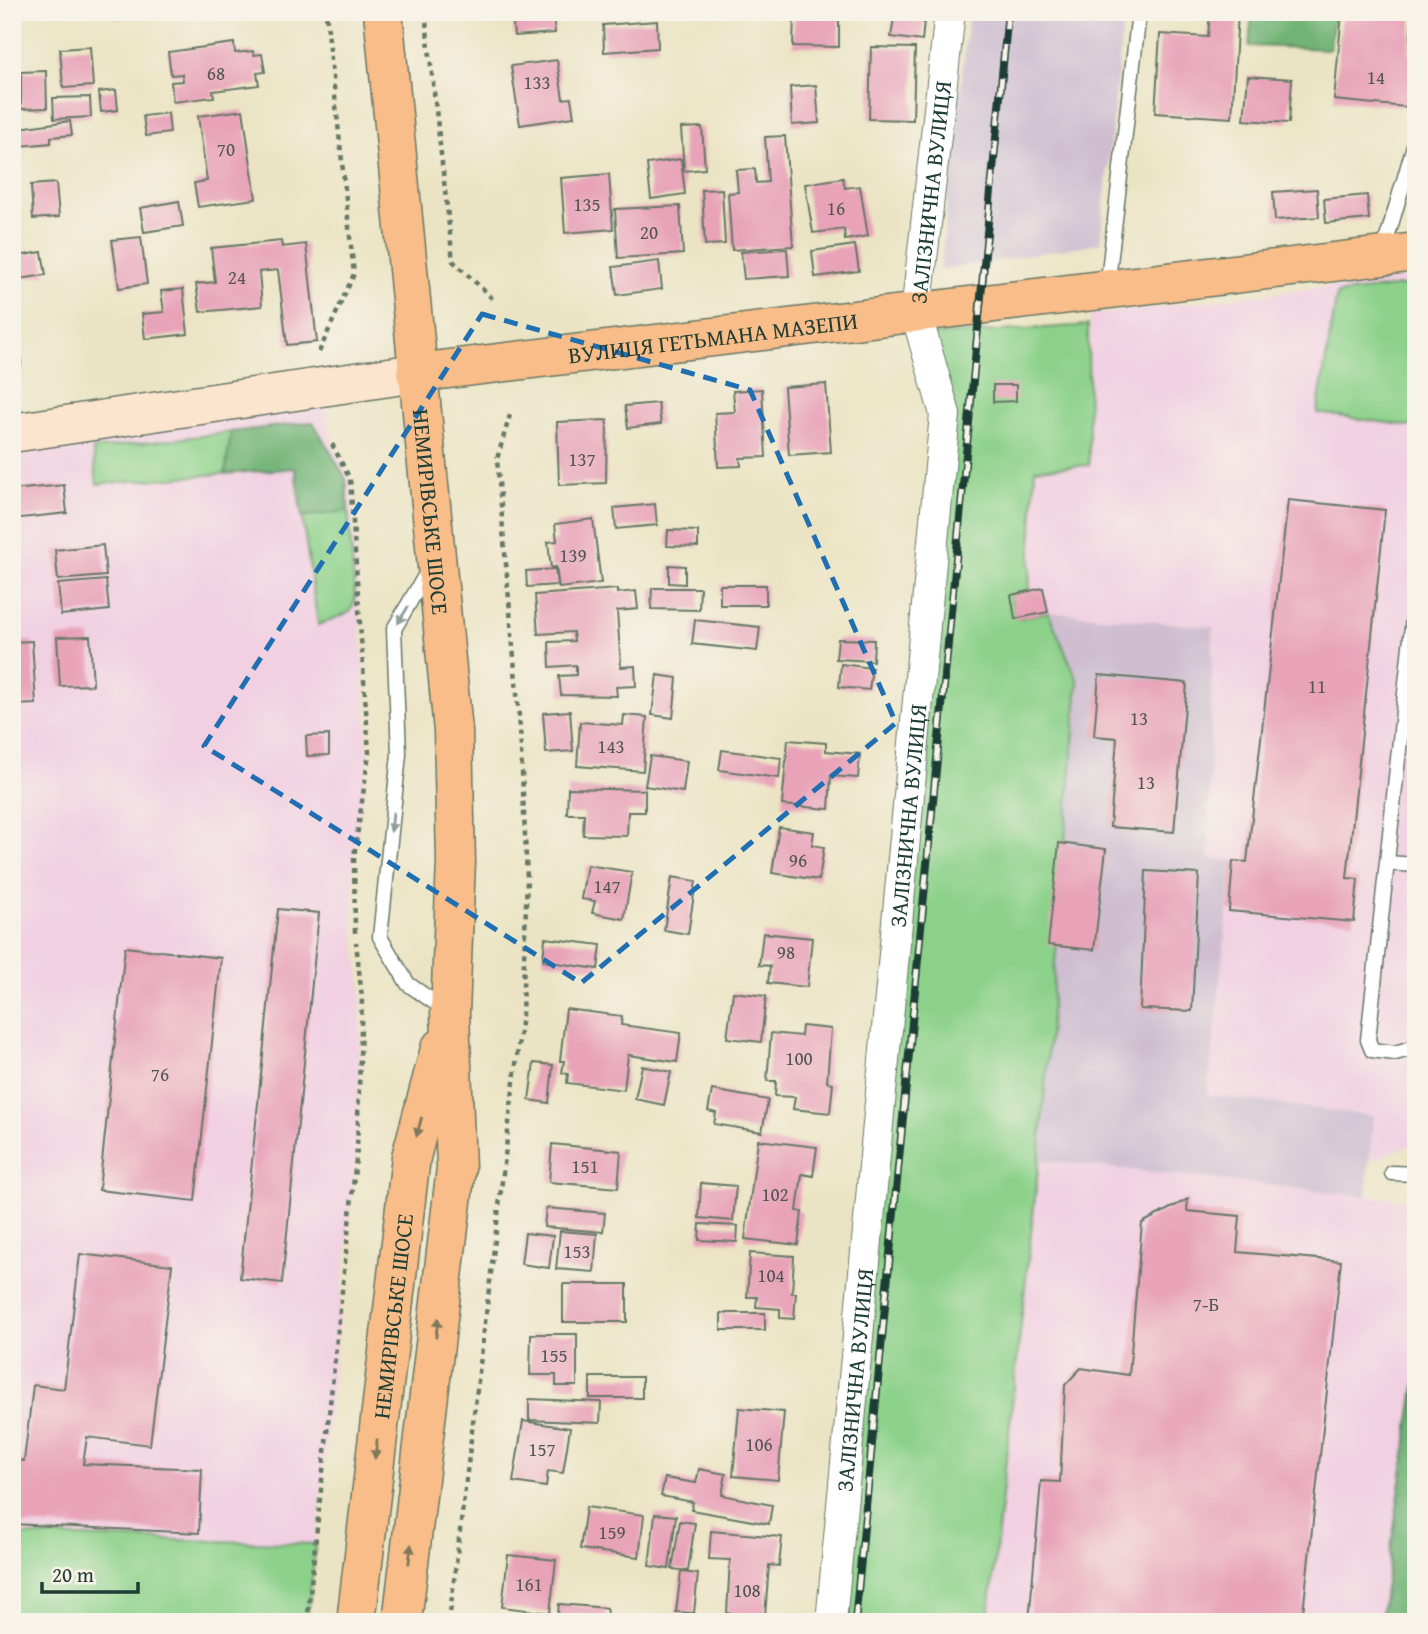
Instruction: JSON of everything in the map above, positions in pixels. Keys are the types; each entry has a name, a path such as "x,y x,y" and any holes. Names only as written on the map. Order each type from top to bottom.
{"main road":[{"name":"НЕМИРІВСЬКЕ ШОСЕ","path":"383,12 416,373 437,556 454,770 456,861 450,1013 456,1168 402,1622"},
{"name":"ВУЛИЦЯ ГЕТЬМАНА МАЗЕПИ","path":"416,373 1398,254"},
{"name":"НЕМИРІВСЬКЕ ШОСЕ","path":"356,1622 411,1157 450,1013"}],"street":[{"name":"ЗАЛІЗНИЧНА ВУЛИЦЯ","path":"831,1622 945,414 916,313 950,12"},
{"name":"ВУЛИЦЯ ГЕТЬМАНА МАЗЕПИ","path":"12,433 416,373"}],"lane":[{"path":"1107,290 1138,17"},
{"path":"1398,254 1416,139"},
{"path":"437,556 394,629 400,754 380,937 408,984 450,1013"},
{"path":"1416,590 1411,682 1387,863 1368,1040 1372,1049 1383,1054 1416,1047"},
{"path":"1387,863 1416,866"},
{"path":"1392,1173 1416,1174"}],"path":[{"path":"318,353 354,274 326,12"},
{"path":"425,12 453,261 494,300"},
{"path":"1075,12 1138,17"},
{"path":"449,1622 522,1015 527,878 520,728 497,458 510,415"},
{"path":"307,1622 357,1149 362,998 353,920 354,857 369,753 350,478 332,444"}],"highlighted area":[{"path":"482,314 750,390 896,723 581,983 204,746"}],"shaded area":[{"path":"969,12 1124,12 1100,243 940,270"},
{"path":"1416,276 1416,1143 1368,1161 1373,1116 1208,1096 1233,862 1208,859 1213,627 1048,612 1043,589 1029,591 1034,469 1089,464 1090,315"},
{"path":"323,388 332,444 350,479 369,753 354,857 353,920 362,998 357,1149 316,1544 12,1535 12,433"},
{"path":"1048,612 1213,627 1208,858 1233,861 1208,1095 1373,1116 1366,1196 1039,1160 1078,681"},
{"path":"1039,1160 1416,1201 1416,1622 988,1622"}],"green space":[{"path":"1252,12 1334,12 1330,49 1249,46"},
{"path":"1416,284 1416,427 1317,413 1337,294"},
{"path":"1088,325 1089,465 1035,469 1029,591 1011,595 1016,619 1048,612 1078,681 1039,1160 988,1622 831,1622 945,414 922,336"},
{"path":"313,422 346,479 355,600 350,612 318,625 295,468 97,484 93,449"},
{"path":"313,422 346,479 348,511 302,517 295,468 225,474 231,432"},
{"path":"1416,1380 1416,1622 1380,1622"},
{"path":"12,1535 316,1544 307,1622 12,1622"}],"building":[{"path":"12,12 17,12 18,28 12,28"},
{"path":"115,12 143,12 143,17 115,19"},
{"path":"512,12 553,12 555,33 514,36"},
{"path":"1210,12 1238,12 1232,118 1155,113 1160,34 1208,37"},
{"path":"1342,12 1413,12 1409,54 1416,55 1416,108 1334,100"},
{"path":"794,15 839,16 839,47 793,46"},
{"path":"894,17 924,21 922,41 891,37"},
{"path":"657,21 658,48 604,52 603,25"},
{"path":"234,43 235,53 253,51 254,55 262,54 265,72 257,73 259,85 213,91 214,97 173,102 171,82 183,81 182,74 171,75 168,52"},
{"path":"90,47 93,86 63,88 60,49"},
{"path":"871,47 915,48 913,120 869,119"},
{"path":"557,60 563,99 571,98 574,117 520,125 511,66"},
{"path":"12,69 17,69 18,94 12,94"},
{"path":"46,71 47,108 21,109 21,72"},
{"path":"1248,76 1292,79 1289,123 1244,120"},
{"path":"816,85 819,123 792,125 790,87"},
{"path":"116,90 118,110 101,112 99,92"},
{"path":"90,97 91,117 54,119 53,98"},
{"path":"243,110 256,199 198,207 194,183 207,181 198,116"},
{"path":"168,113 170,133 146,136 143,116"},
{"path":"70,121 72,135 51,137 51,143 21,146 19,128"},
{"path":"702,127 705,169 684,171 681,128"},
{"path":"785,136 793,246 732,250 728,193 738,192 736,170 755,169 756,183 768,182 765,137"},
{"path":"681,159 685,194 651,199 647,164"},
{"path":"609,174 613,229 565,233 561,178"},
{"path":"843,178 845,188 860,186 868,236 845,240 844,229 813,233 805,184"},
{"path":"56,183 59,217 33,219 31,185"},
{"path":"722,189 725,244 705,245 702,190"},
{"path":"1317,189 1319,217 1275,220 1273,192"},
{"path":"1367,195 1369,219 1326,223 1324,199"},
{"path":"179,201 183,226 144,232 140,208"},
{"path":"680,206 683,254 618,258 615,209"},
{"path":"141,237 147,284 119,288 112,240"},
{"path":"281,241 282,247 306,244 317,342 287,345 278,270 259,272 262,306 200,312 196,284 215,282 211,248"},
{"path":"855,245 859,271 815,277 812,251"},
{"path":"787,249 789,276 744,279 741,252"},
{"path":"42,252 46,275 19,279 21,365 12,365 12,257"},
{"path":"659,261 662,289 617,295 613,267"},
{"path":"183,289 188,334 145,339 142,314 164,312 161,291"},
{"path":"826,384 831,452 789,455 784,387"},
{"path":"993,385 1016,385 1016,401 993,402"},
{"path":"762,389 766,457 740,458 741,466 718,467 715,413 735,412 733,391"},
{"path":"658,403 661,424 628,428 625,406"},
{"path":"607,420 606,483 559,485 557,422"},
{"path":"64,485 67,513 12,519 12,490"},
{"path":"1288,500 1385,510 1347,878 1358,879 1354,922 1229,911 1233,861 1247,862"},
{"path":"655,504 657,525 616,529 614,508"},
{"path":"593,519 601,583 559,588 556,567 551,568 548,542 557,541 555,524"},
{"path":"668,530 698,531 698,547 667,546"},
{"path":"103,545 106,576 58,580 55,550"},
{"path":"669,565 685,566 685,584 669,583"},
{"path":"555,569 557,585 527,587 526,571"},
{"path":"106,580 109,610 61,615 58,584"},
{"path":"720,585 766,585 766,605 720,605"},
{"path":"652,588 700,588 699,610 651,609"},
{"path":"1043,588 1048,612 1015,619 1011,595"},
{"path":"617,589 617,593 636,591 638,609 617,611 621,667 635,666 636,686 616,687 617,696 561,695 559,676 576,675 576,665 550,667 549,642 574,641 573,632 538,634 535,595"},
{"path":"695,620 760,627 757,651 692,644"},
{"path":"90,636 93,685 60,686 57,637"},
{"path":"838,639 874,640 873,661 836,659"},
{"path":"32,641 36,704 12,705 12,642"},
{"path":"841,664 872,668 869,690 839,687"},
{"path":"657,675 677,678 673,718 652,715"},
{"path":"1099,675 1187,683 1174,832 1110,827 1117,738 1094,736"},
{"path":"570,711 573,751 546,753 543,713"},
{"path":"624,715 647,717 643,771 577,766 580,722 623,725"},
{"path":"329,735 329,755 307,756 306,736"},
{"path":"788,740 826,743 826,751 860,754 858,778 831,776 829,809 782,805"},
{"path":"722,750 781,758 779,778 719,770"},
{"path":"650,756 687,761 683,792 645,786"},
{"path":"568,788 645,790 645,812 628,812 627,836 583,835 584,814 567,814"},
{"path":"779,827 814,832 812,845 824,847 819,880 772,873"},
{"path":"1059,843 1106,849 1094,950 1048,945"},
{"path":"587,865 632,872 624,919 592,913 595,901 581,899"},
{"path":"1146,871 1199,874 1192,1011 1140,1009"},
{"path":"672,877 696,881 688,934 664,930"},
{"path":"278,909 319,913 282,1283 240,1278"},
{"path":"763,933 812,938 807,987 768,983 770,966 759,965"},
{"path":"545,938 601,945 598,969 543,961"},
{"path":"125,947 221,958 195,1201 99,1190"},
{"path":"733,992 766,996 761,1042 727,1038"},
{"path":"566,1009 622,1016 621,1025 681,1033 677,1062 628,1055 624,1090 567,1083 568,1074 562,1073 564,1061 560,1061"},
{"path":"802,1026 831,1029 827,1082 833,1083 830,1113 793,1109 795,1097 775,1096 776,1081 767,1081 771,1033 801,1036"},
{"path":"534,1063 553,1065 549,1103 529,1100"},
{"path":"642,1066 671,1072 664,1105 635,1099"},
{"path":"712,1090 768,1100 762,1132 714,1124 716,1113 708,1111"},
{"path":"758,1140 817,1147 813,1176 802,1174 797,1211 802,1212 798,1245 745,1239"},
{"path":"552,1144 621,1151 618,1188 549,1182"},
{"path":"701,1183 736,1186 733,1221 699,1218"},
{"path":"1188,1199 1187,1211 1240,1216 1237,1252 1341,1261 1302,1622 1029,1622 1041,1481 1060,1482 1065,1385 1081,1368 1129,1375 1142,1223"},
{"path":"546,1208 605,1213 603,1232 544,1227"},
{"path":"700,1224 738,1226 737,1242 699,1240"},
{"path":"560,1231 597,1234 594,1272 556,1269"},
{"path":"525,1233 553,1236 549,1268 521,1264"},
{"path":"750,1253 794,1256 794,1319 780,1318 780,1309 756,1307 757,1297 747,1297"},
{"path":"80,1254 172,1265 150,1445 87,1437 83,1464 202,1469 199,1533 12,1524 12,1460 24,1461 33,1385 64,1389"},
{"path":"563,1284 627,1284 627,1322 563,1322"},
{"path":"721,1313 765,1313 765,1330 721,1330"},
{"path":"531,1334 577,1334 577,1386 556,1386 556,1375 530,1375"},
{"path":"590,1377 642,1377 642,1398 590,1398"},
{"path":"529,1399 601,1402 600,1423 529,1420"},
{"path":"739,1408 784,1412 778,1480 733,1476"},
{"path":"523,1421 570,1428 563,1473 548,1471 546,1487 513,1482"},
{"path":"699,1469 726,1474 722,1495 772,1505 769,1524 691,1510 693,1502 661,1496 665,1478 696,1483"},
{"path":"586,1507 644,1515 639,1557 580,1549"},
{"path":"655,1514 676,1516 669,1569 649,1566"},
{"path":"680,1521 695,1523 688,1571 672,1569"},
{"path":"711,1531 782,1537 779,1566 769,1565 765,1616 727,1613 730,1560 709,1559"},
{"path":"508,1555 556,1560 550,1613 502,1607"},
{"path":"681,1572 698,1574 694,1613 676,1612"},
{"path":"559,1604 607,1608 606,1622 557,1622"}],"railway":[{"path":"855,1622 1008,12"}]}
